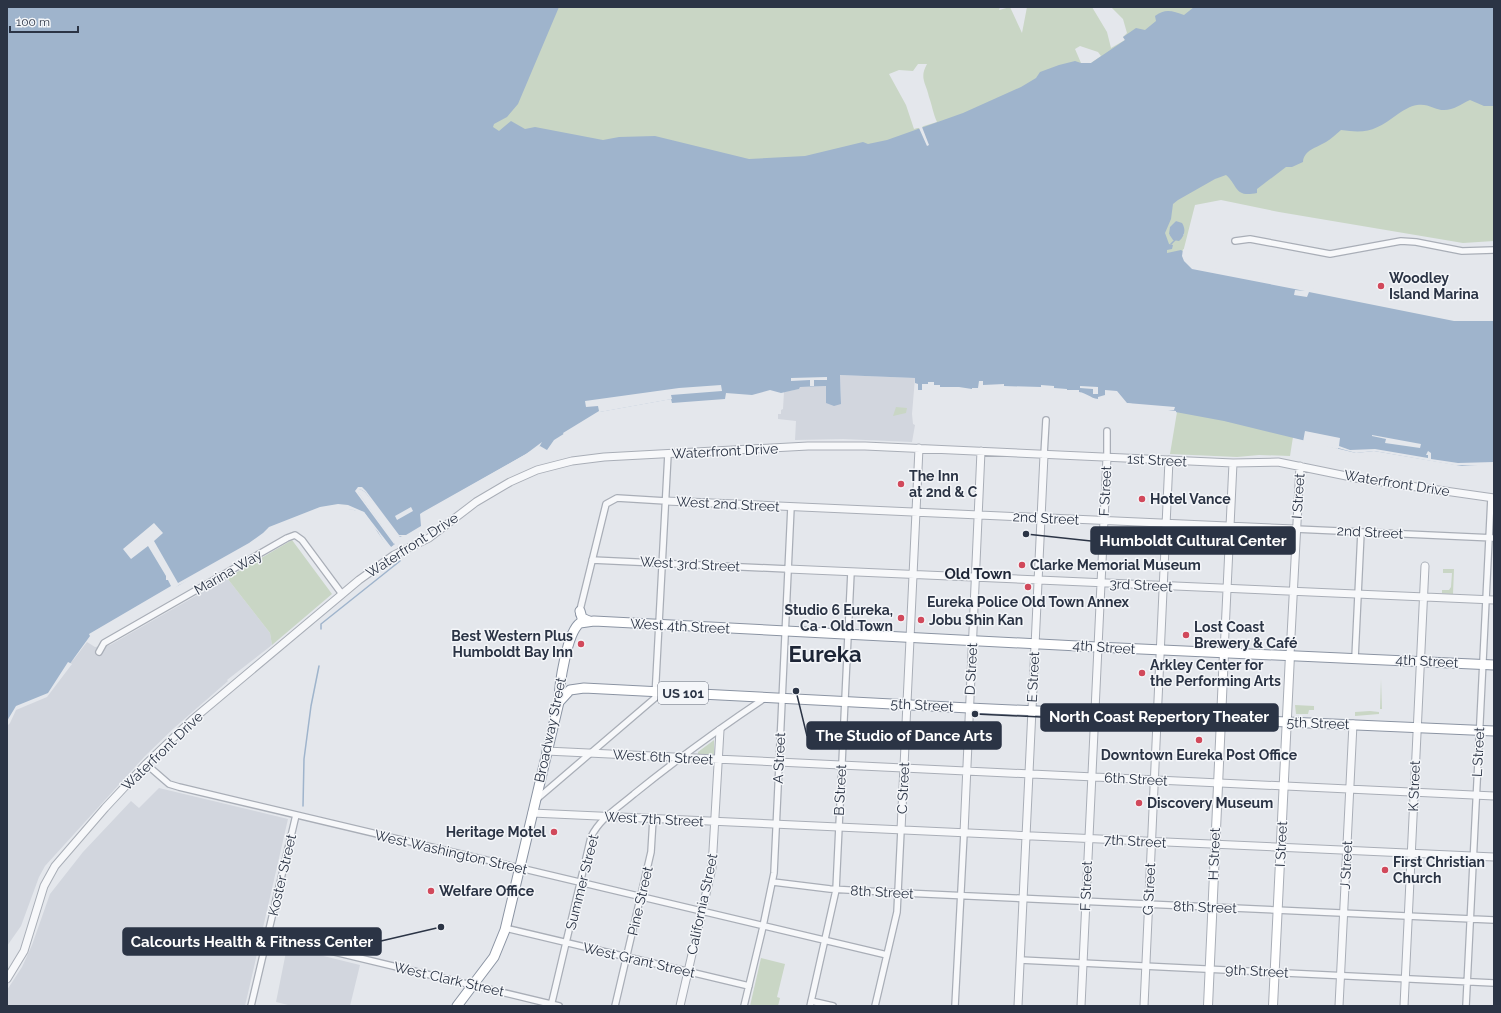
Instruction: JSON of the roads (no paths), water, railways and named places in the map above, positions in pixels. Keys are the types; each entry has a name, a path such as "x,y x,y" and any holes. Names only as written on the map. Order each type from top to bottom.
{"highway":[{"path":"580,611 582,618 589,621"},
{"name":"West 4th Street","path":"577,626 589,621 785,632"},
{"name":"Broadway Street","path":"457,1006 494,957 505,928 546,751 559,702 560,686 571,637 577,626"},
{"name":"4th Street","path":"785,632 1160,650 1420,660 1494,665"},
{"path":"565,664 568,683 574,687 580,688"},
{"path":"559,702 568,691 580,688"},
{"name":"US 101","path":"580,688 782,699"},
{"name":"5th Street","path":"782,699 969,708 1032,709 1494,731"}],"main road":[{"name":"H Street","path":"1208,1006 1224,652"},
{"name":"I Street","path":"1273,1006 1290,655"}],"street":[{"path":"1235,241 1250,239 1330,254 1401,241 1416,242 1467,252 1494,250"},
{"name":"E Street","path":"1018,1006 1046,420"},
{"name":"F Street","path":"1081,1006 1108,431"},
{"name":"Waterfront Drive","path":"7,979 20,960 44,886 55,866 95,819 146,764 198,715 342,594 394,555 429,538 476,502 522,476 572,461 604,457 808,446 919,448"},
{"name":"1st Street","path":"919,448 1233,463 1270,461 1300,466"},
{"name":"C Street","path":"875,1006 897,912 919,448"},
{"name":"D Street","path":"956,1006 981,451"},
{"path":"535,800 654,700 657,692 668,454"},
{"name":"G Street","path":"1144,1006 1156,715 1169,460"},
{"name":"H Street","path":"1224,652 1233,463"},
{"name":"Waterfront Drive","path":"1300,466 1361,479 1492,498"},
{"name":"I Street","path":"1290,655 1295,529 1300,466"},
{"name":"Broadway Street","path":"577,626 604,506 608,501 616,498 666,501"},
{"name":"L Street","path":"1466,1006 1481,664 1485,600 1492,538 1492,498"},
{"name":"West 2nd Street","path":"666,501 791,507"},
{"name":"2nd Street","path":"791,507 1492,538"},
{"name":"A Street","path":"744,1006 764,926 773,882 791,507"},
{"path":"1355,658 1361,532"},
{"name":"Marina Way","path":"99,652 104,644 295,535 302,540 342,594"},
{"name":"West 3rd Street","path":"592,560 788,569"},
{"name":"K Street","path":"1404,1006 1410,853 1425,566"},
{"name":"3rd Street","path":"788,569 1494,600"},
{"name":"B Street","path":"810,1003 836,890 851,572"},
{"name":"Summer Street","path":"552,1005 580,882 591,837 595,829 607,816 680,758 766,698"},
{"name":"J Street","path":"1339,1006 1353,724"},
{"name":"California Street","path":"680,1006 712,868 720,730"},
{"name":"West 6th Street","path":"546,751 779,763"},
{"name":"6th Street","path":"779,763 1494,796"},
{"name":"West Washington Street","path":"146,764 169,784 887,955"},
{"name":"West 7th Street","path":"532,813 776,825"},
{"name":"Koster Street","path":"251,1006 296,815"},
{"name":"Pine Street","path":"615,1006 651,852 653,819"},
{"name":"7th Street","path":"776,825 1494,857"},
{"name":"8th Street","path":"773,882 836,890 1494,920"},
{"name":"West Grant Street","path":"505,928 749,986"},
{"name":"West Clark Street","path":"268,936 559,1006"},
{"name":"9th Street","path":"1020,960 1494,982"},
{"path":"810,1003 833,1006"}],"water":[{"path":"7,7 559,7 518,104 507,117 494,124 493,127 499,131 511,121 525,129 535,127 603,140 619,137 655,136 749,159 805,156 863,142 868,144 887,140 963,113 1021,87 1036,78 1040,72 1075,61 1081,63 1091,63 1125,40 1123,37 1136,28 1145,30 1156,21 1155,16 1166,11 1173,11 1184,15 1194,7 1494,7 1494,106 1484,106 1470,100 1448,110 1441,110 1425,105 1417,105 1407,108 1384,124 1371,130 1341,130 1328,141 1308,152 1303,162 1292,167 1286,167 1257,189 1257,193 1244,194 1240,192 1226,175 1215,179 1178,200 1173,204 1171,219 1165,233 1169,244 1173,245 1172,249 1167,250 1167,253 1181,250 1184,252 1186,262 1197,267 1458,320 1494,318 1494,464 1462,466 1374,451 1356,453 1224,421 1127,403 1117,391 1105,390 1105,395 1098,397 1098,399 1079,392 1079,390 1054,388 1054,386 1004,386 1004,384 983,385 983,381 979,381 978,388 972,389 940,387 940,385 934,385 934,382 928,382 928,384 922,384 922,390 918,390 918,384 915,383 915,378 840,375 841,404 834,406 826,403 826,386 800,387 799,389 781,393 770,390 752,395 726,393 725,399 672,403 671,399 599,412 554,440 547,450 540,446 421,514 421,527 411,534 400,537 365,492 360,489 357,491 395,544 391,547 385,543 364,512 338,507 320,510 284,525 90,636 48,694 15,709 7,724"},
{"path":"1176,221 1182,223 1184,228 1184,235 1179,241 1173,240 1169,234 1170,227"}],"waterway":[{"path":"1171,244 1175,240"},
{"path":"321,629 321,624 400,561 400,558"},
{"path":"303,806 304,759 311,706 319,666"}],"place":[{"name":"Woodley Island Marina","path":"1381,286"},
{"name":"The Inn at 2nd & C","path":"901,484"},
{"name":"Hotel Vance","path":"1142,499"},
{"name":"Humboldt Cultural Center","path":"1026,534"},
{"name":"Clarke Memorial Museum","path":"1022,565"},
{"name":"Eureka Police Old Town Annex","path":"1028,587"},
{"name":"Studio 6 Eureka, Ca - Old Town","path":"901,618"},
{"name":"Jobu Shin Kan","path":"921,620"},
{"name":"Lost Coast Brewery & Café","path":"1186,635"},
{"name":"Best Western Plus Humboldt Bay Inn","path":"581,644"},
{"name":"Arkley Center for the Performing Arts","path":"1142,673"},
{"name":"The Studio of Dance Arts","path":"796,691"},
{"name":"North Coast Repertory Theater","path":"975,714"},
{"name":"Downtown Eureka Post Office","path":"1199,740"},
{"name":"Discovery Museum","path":"1139,803"},
{"name":"Heritage Motel","path":"554,832"},
{"name":"First Christian Church","path":"1385,870"},
{"name":"Welfare Office","path":"431,891"},
{"name":"Calcourts Health & Fitness Center","path":"441,927"}],"district":[{"name":"Old Town","path":"978,574"},
{"name":"Eureka","path":"825,654"}]}
